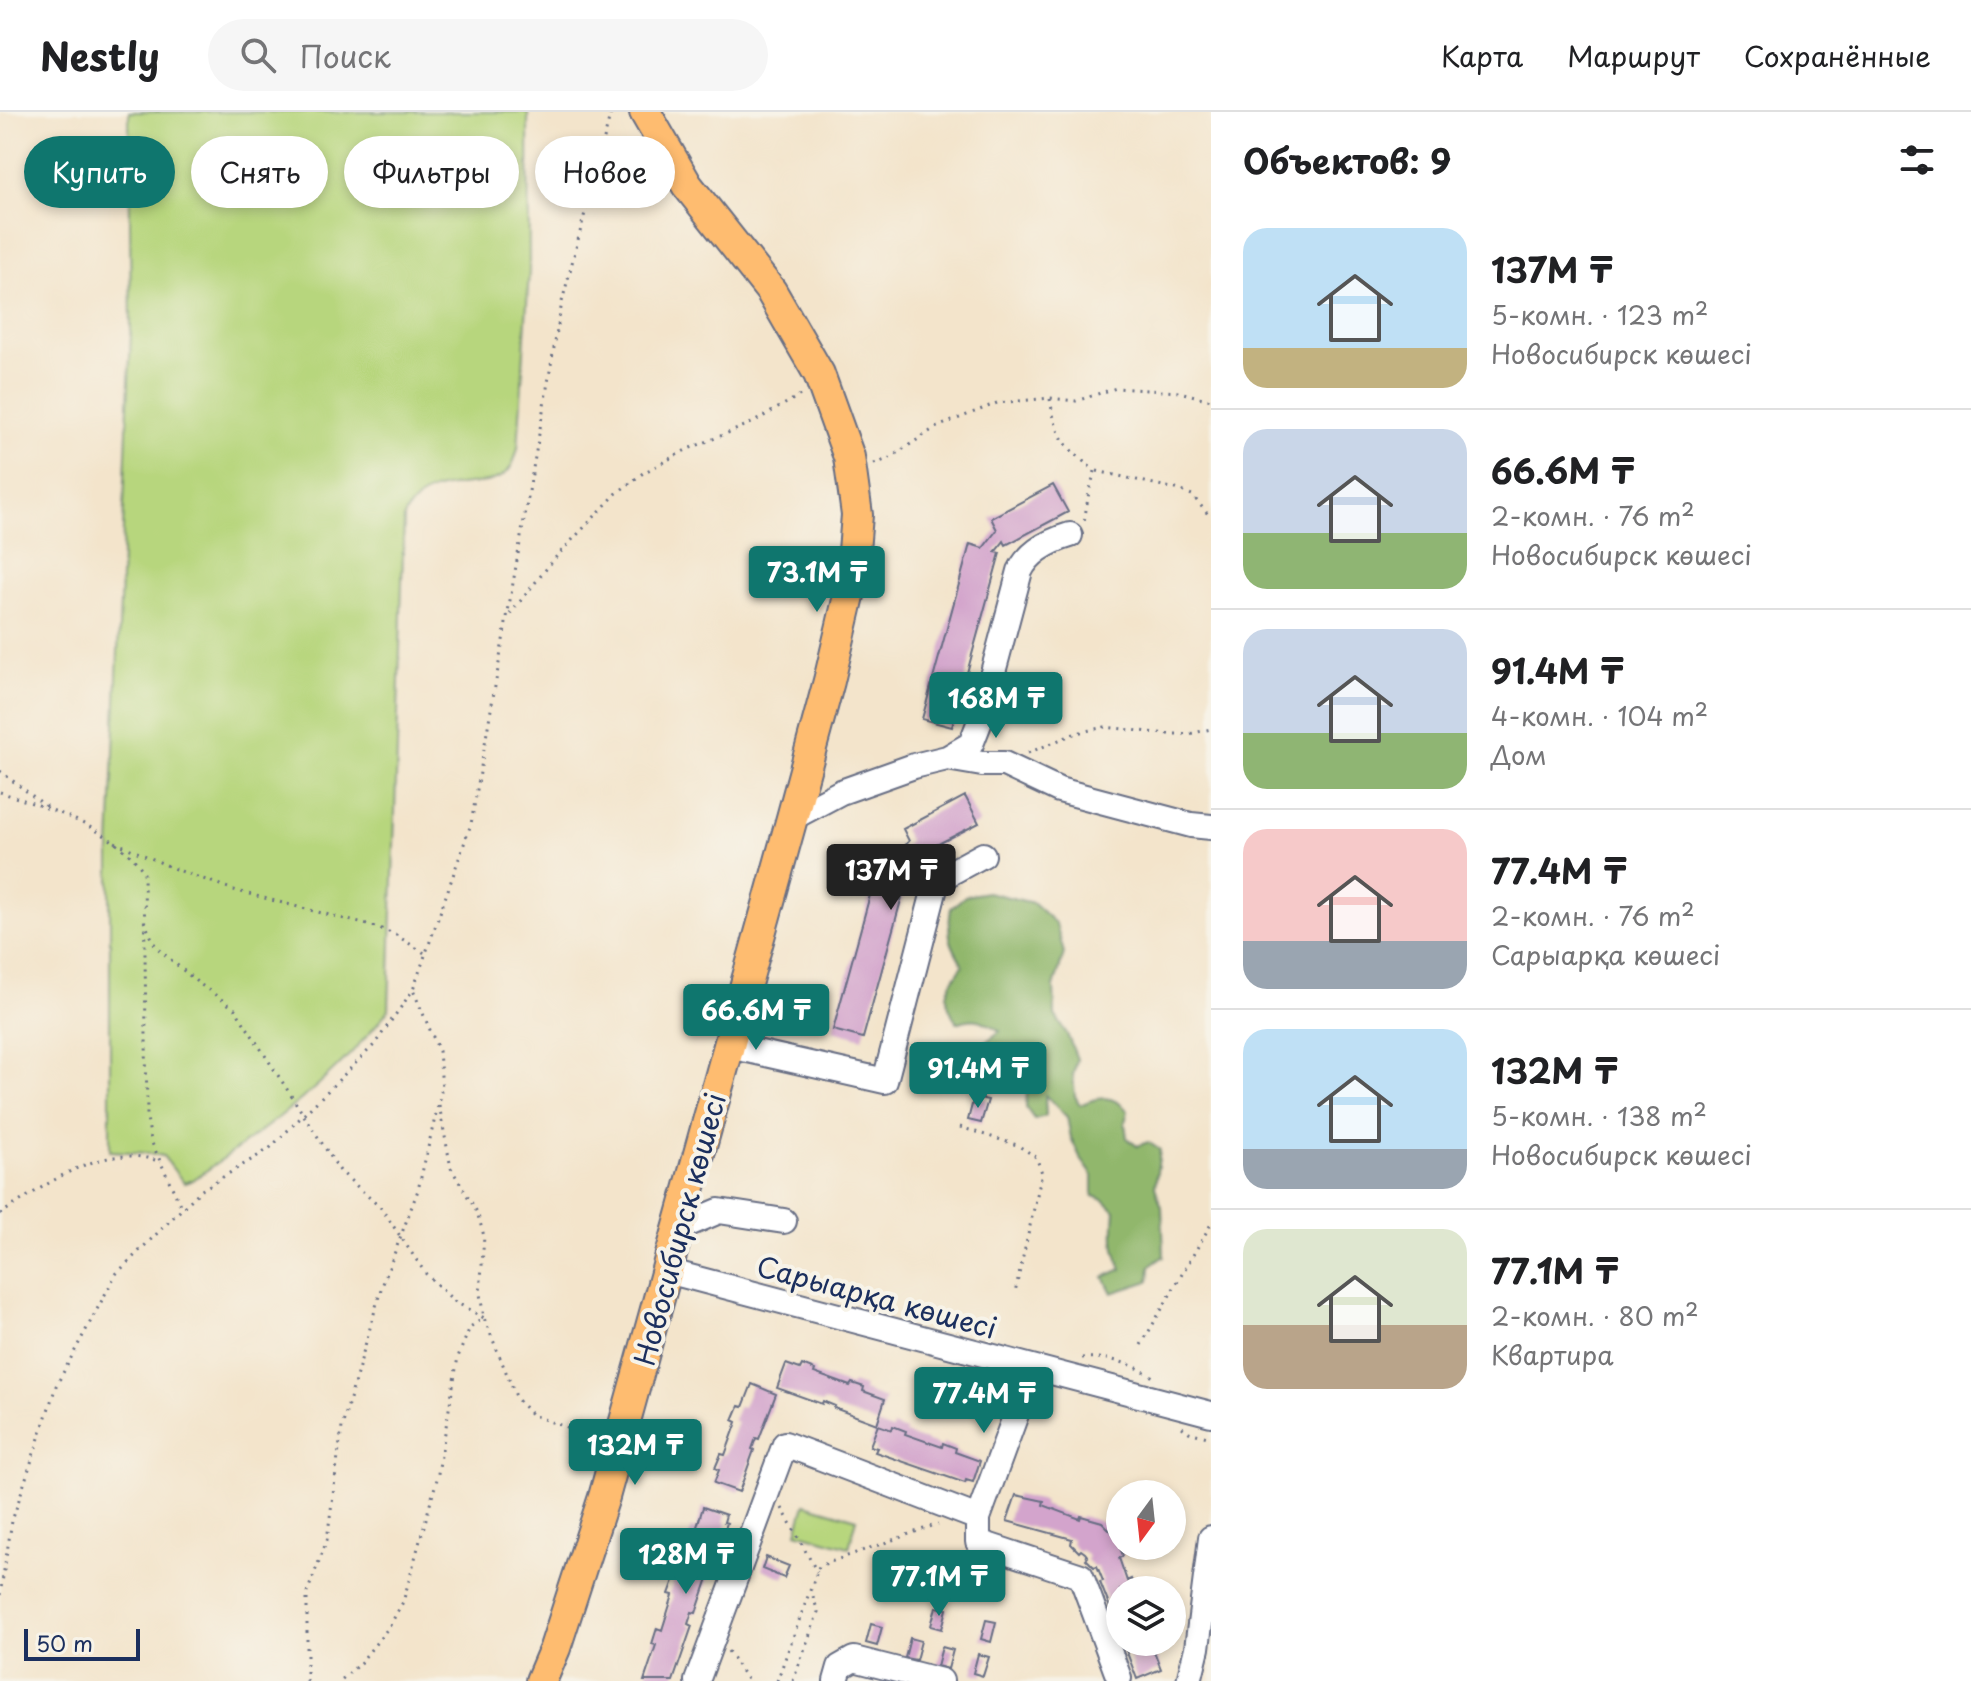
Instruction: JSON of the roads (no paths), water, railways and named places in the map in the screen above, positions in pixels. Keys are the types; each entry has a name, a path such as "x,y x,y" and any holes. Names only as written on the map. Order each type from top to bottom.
{"main road":[{"name":"Новосибирск көшесі","path":"541,1681 560,1633 619,1445 792,818 851,587 857,515 852,470 819,374 771,291 687,185 645,112"}],"street":[{"path":"792,818 841,792 914,766 947,758 971,744 1025,560 1070,535"},
{"path":"947,758 1004,764 1059,790 1191,825 1211,827"},
{"path":"730,1046 885,1081 937,880 983,855"},
{"path":"679,1228 719,1211 784,1221"},
{"name":"Сарыарқа көшесі","path":"667,1271 1211,1414"},
{"path":"1033,1368 973,1516 978,1542 1081,1576 1119,1678"},
{"path":"697,1681 785,1444 973,1516"},
{"path":"1189,1681 1197,1648 1211,1538"},
{"path":"836,1681 840,1667 854,1659 941,1681"}]}
